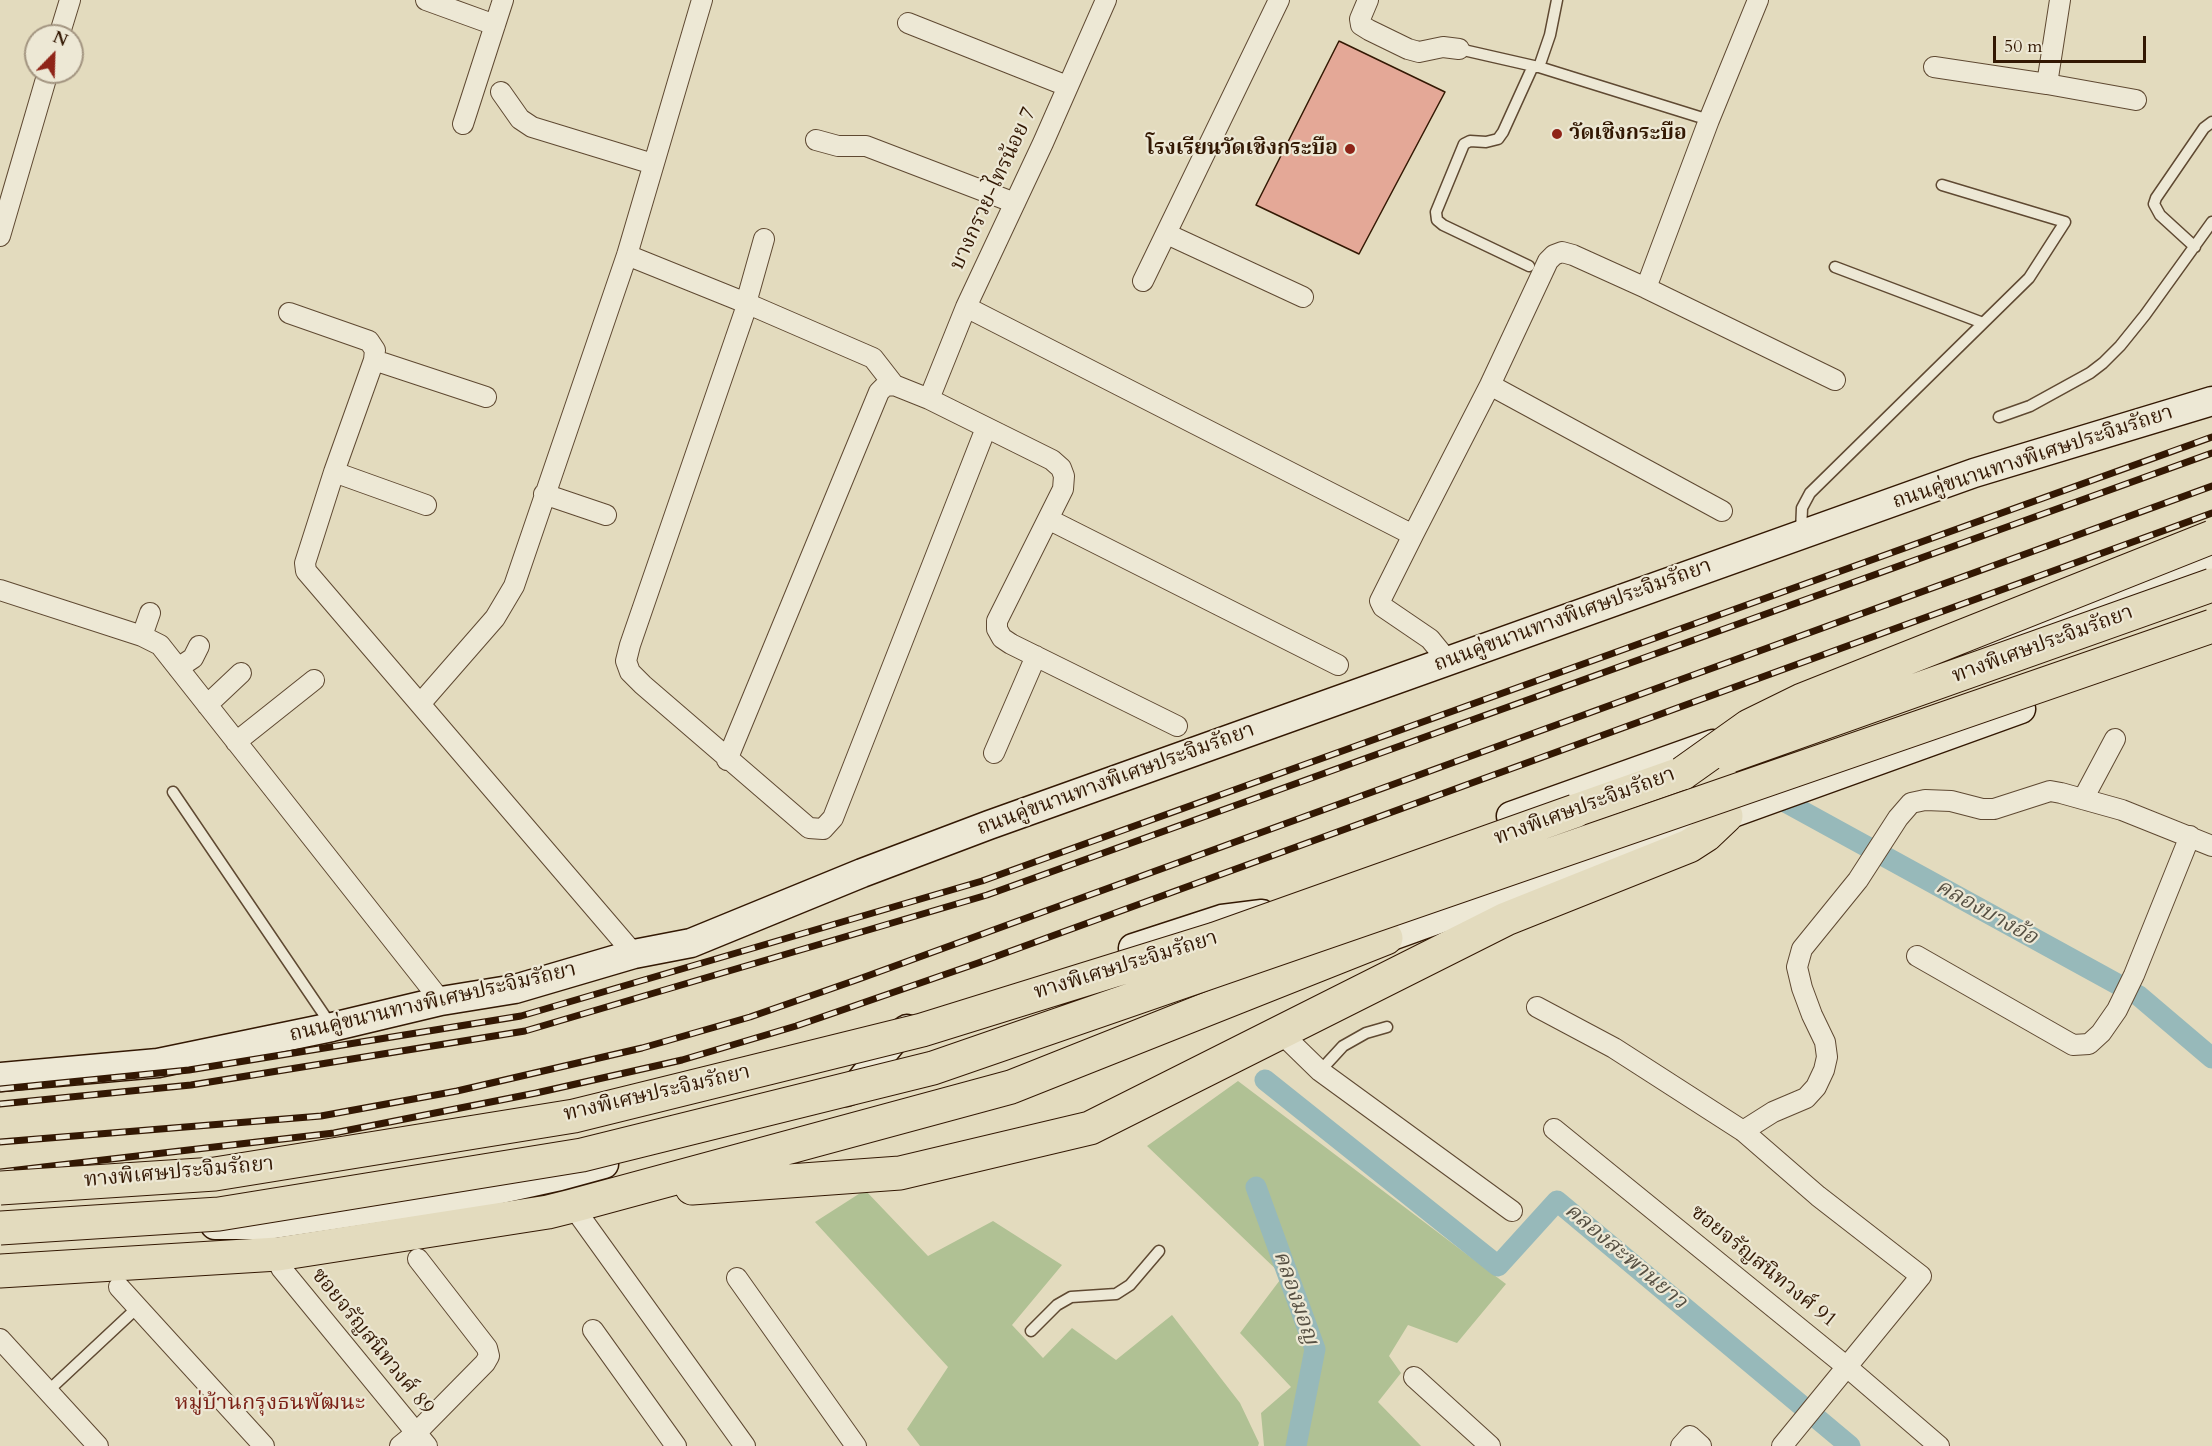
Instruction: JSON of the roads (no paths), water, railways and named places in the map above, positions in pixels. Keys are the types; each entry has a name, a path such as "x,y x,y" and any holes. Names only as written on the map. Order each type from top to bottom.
{"highway":[{"path":"1683,773 1749,726 1802,700 2212,537"},
{"name":"ทางพิเศษประจิมรัถยา","path":"0,1188 215,1174 574,1116 922,1030 1215,939 2212,585"},
{"name":"ทางพิเศษประจิมรัถยา","path":"0,1227 219,1214 582,1155 933,1068 2212,626"},
{"path":"643,1186 700,1188 900,1173 1090,1128 1506,919 1689,846 1739,811"},
{"path":"0,1271 278,1254 548,1212 1011,1087 1386,938"}],"main road":[{"name":"ถนนคู่ขนานทางพิเศษประจิมรัถยา","path":"0,1077 158,1063 332,1027 441,1001 515,989 634,954 691,943 862,873 989,825 1974,473 2212,401"},
{"path":"1354,918 1345,893 1357,872 2017,636 2212,563"},
{"path":"2017,636 2045,700"},
{"path":"0,1234 157,1225 268,1225 487,1191 560,1176 824,1103 854,1089 896,1037 924,1017 1211,922 1322,906 1354,918 1386,938 2212,639"}],"street":[{"path":"63,24 70,0"},
{"path":"426,0 495,25"},
{"path":"463,124 503,0"},
{"path":"420,704 495,618 514,585 627,255 702,0"},
{"name":"บางกรวย-ไทรน้อย 7","path":"929,399 966,307 1043,143 1106,0"},
{"path":"1143,281 1279,0"},
{"path":"1368,0 1360,19 1361,25 1369,30 1419,52 1443,47 1460,49"},
{"path":"1646,288 1709,120 1758,0"},
{"path":"2047,84 2060,0"},
{"path":"908,23 1067,86"},
{"path":"1934,67 2136,100"},
{"path":"0,236 44,84"},
{"path":"501,92 520,119 532,127 653,164"},
{"path":"816,140 831,145 856,145 877,149 1015,203"},
{"path":"1167,234 1303,297"},
{"path":"764,239 745,311 626,661 630,672 643,685 808,828 823,829 833,818 986,428"},
{"path":"1448,661 1430,639 1383,607 1380,601 1490,384 1548,261 1554,255 1562,252 1573,255 1835,380"},
{"path":"627,255 689,279 873,358 894,386"},
{"path":"966,307 1413,535"},
{"path":"289,313 369,340 375,350 374,360 334,472 305,563 306,571 634,954"},
{"path":"374,360 486,397"},
{"path":"1490,384 1722,511"},
{"path":"727,760 879,392 885,386 894,386 929,399 1052,460 1061,468 1064,476 1063,489 997,621 997,629 1002,638 1177,726"},
{"path":"334,472 426,505"},
{"path":"544,494 606,515"},
{"path":"1048,519 1338,665"},
{"path":"0,590 142,636 160,645 441,1001"},
{"path":"142,636 150,613"},
{"path":"178,668 193,658 199,645"},
{"path":"994,753 1036,656"},
{"path":"207,705 241,673"},
{"path":"236,742 314,680"},
{"path":"2084,800 2115,739"},
{"path":"1743,1131 1773,1112 1806,1098 1816,1087 1827,1057 1825,1042 1802,988 1797,968 1803,950 1858,880 1898,818 1911,803 1925,800 1951,801 1982,809 1994,809 2050,791 2121,810 2212,846"},
{"path":"1917,956 2073,1045 2089,1044 2101,1034 2117,1010 2134,975 2190,836"},
{"path":"1536,1007 1614,1048 1743,1131 1818,1196 1921,1276 1782,1446"},
{"path":"1281,1033 1320,1071 1512,1211"},
{"name":"ซอยจรัญสนิทวงศ์ 91","path":"1554,1129 1843,1372 1939,1446"},
{"path":"579,1215 745,1446"},
{"path":"399,1446 422,1439 489,1356 487,1348 418,1259"},
{"name":"ซอยจรัญสนิทวงศ์ 89","path":"280,1268 422,1439"},
{"path":"737,1278 850,1444"},
{"path":"119,1287 264,1446"},
{"path":"593,1330 676,1446"},
{"path":"0,1339 98,1446"},
{"path":"1414,1377 1490,1446"},
{"path":"1681,1446 1690,1436 1701,1446"}],"lane":[{"path":"1528,266 1443,225 1437,220 1436,212 1464,144 1470,141 1486,142 1498,139 1503,132 1550,35 1557,0"},
{"path":"1460,49 1536,66 1709,120"},
{"path":"2195,247 2160,215 2154,204 2204,128 2212,122"},
{"path":"1801,535 1803,508 1810,493 2029,278 2065,222 1942,185"},
{"path":"2000,417 2030,406 2103,363 2145,315 2212,222"},
{"path":"1835,267 1983,323"},
{"path":"173,792 332,1027"},
{"path":"1320,1071 1343,1046 1366,1033 1387,1027"},
{"path":"1031,1331 1057,1305 1071,1297 1116,1294 1130,1285 1159,1251"},
{"path":"48,1391 138,1307"}],"waterway":[{"name":"คลองบางอ้อ","path":"1769,793 2139,996 2212,1058"},
{"name":"คลองสะพานยาว","path":"1265,1080 1498,1266 1557,1201 1850,1446"},
{"name":"คลองมอญ","path":"1256,1187 1315,1349 1296,1446"}],"railway":[{"path":"0,1089 189,1070 521,1016 982,881 2212,437"},
{"path":"0,1104 191,1085 525,1031 987,895 2212,453"},
{"path":"0,1142 321,1116 457,1091 642,1048 750,1017 2212,486"},
{"path":"0,1172 334,1133 536,1093 682,1060 796,1026 978,963 2212,513"}],"place":[{"name":"วัดเชิงกระบือ","path":"1557,134"},
{"name":"โรงเรียนวัดเชิงกระบือ","path":"1350,149"}],"district":[{"name":"หมู่บ้านกรุงธนพัฒนะ","path":"270,1404"}]}
